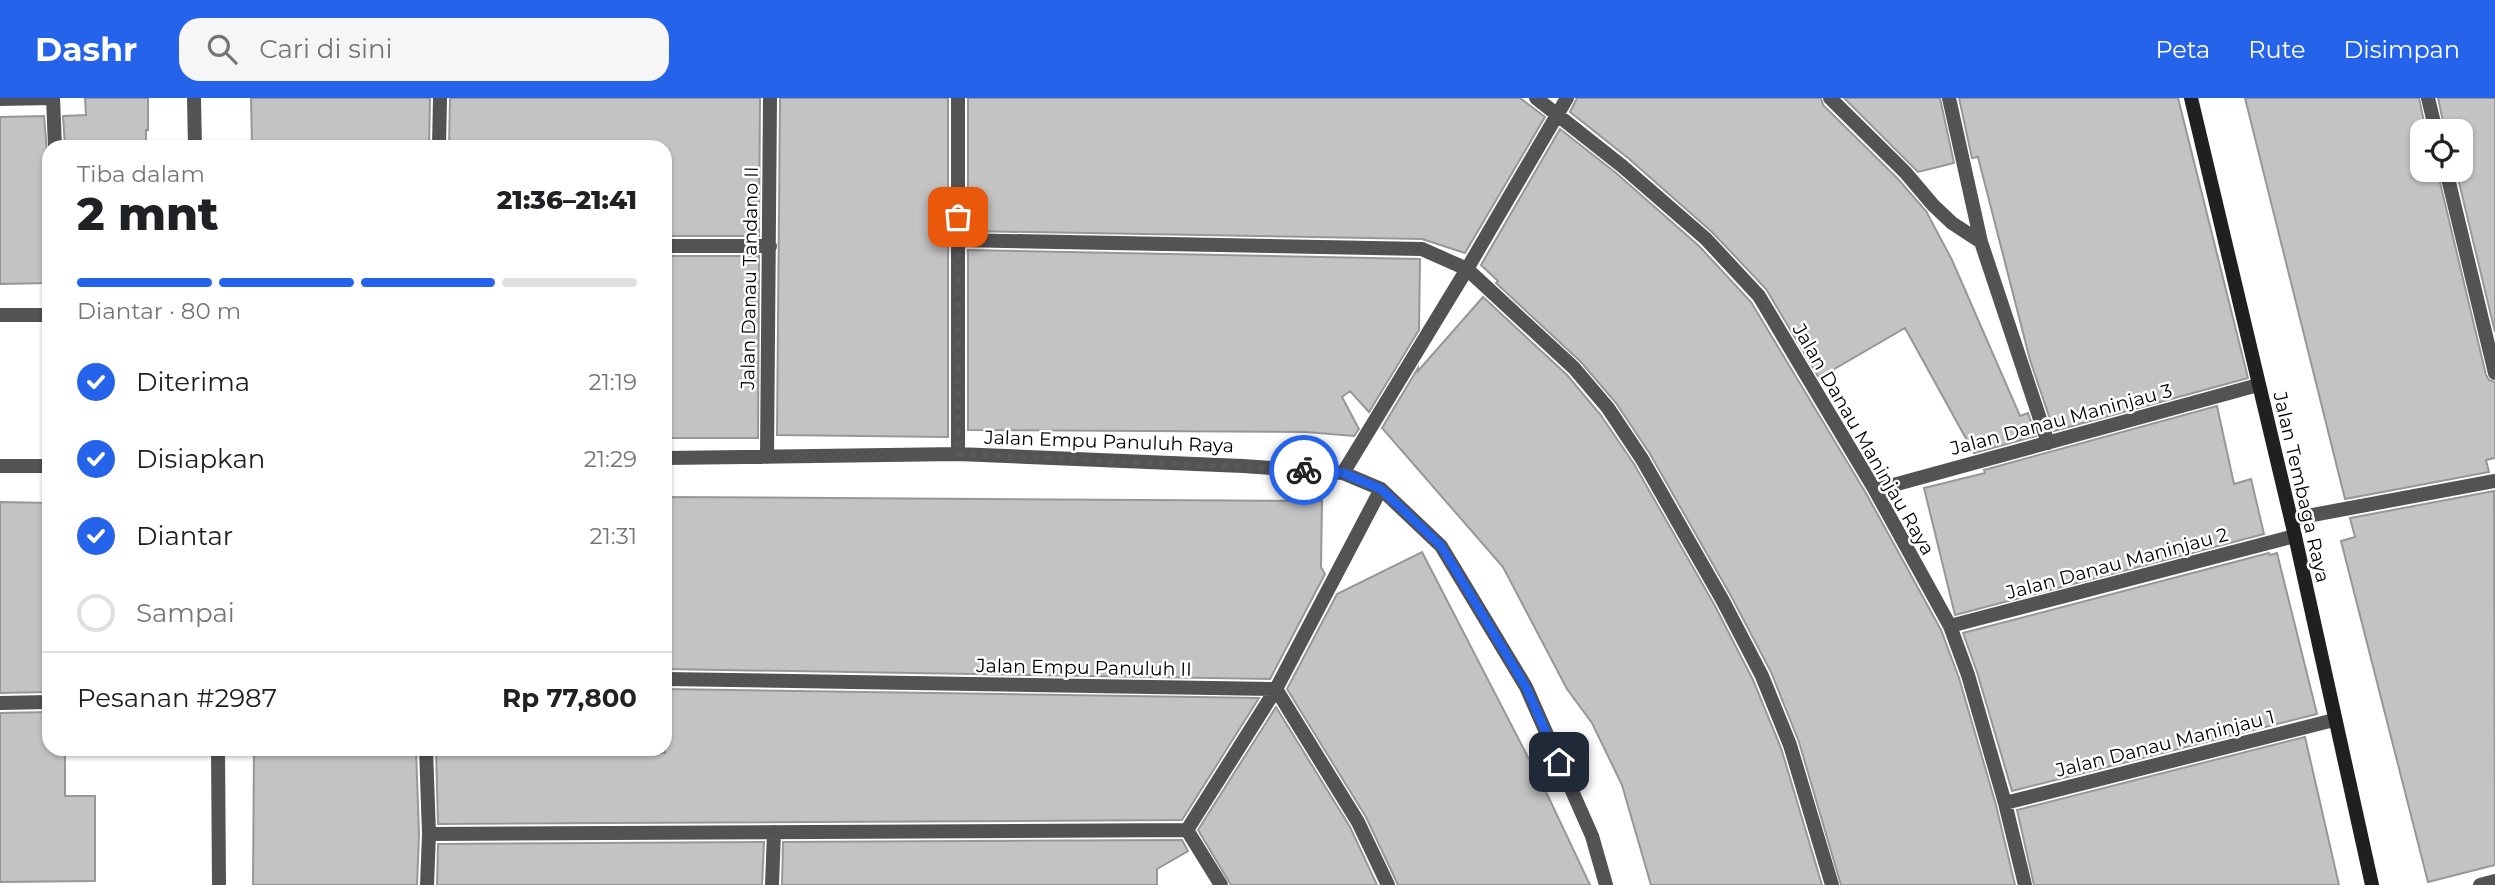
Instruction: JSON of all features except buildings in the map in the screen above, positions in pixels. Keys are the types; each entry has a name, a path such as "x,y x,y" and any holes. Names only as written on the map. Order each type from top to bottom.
{"street":[{"path":"0,99 53,98 55,140"},
{"path":"194,98 195,140"},
{"path":"439,140 440,98"},
{"name":"Jalan Danau Tandano II","path":"767,457 770,98"},
{"path":"958,98 958,454"},
{"name":"Jalan Danau Maninjau Raya","path":"1536,98 1622,166 1706,239 1759,296 1875,490 1950,626 1968,675 2005,803 2025,885"},
{"path":"1343,473 1567,98"},
{"path":"1830,98 1905,172 1933,205 1952,223 1981,242"},
{"path":"1949,98 1981,242 2048,443"},
{"name":"Jalan Tembaga Raya","path":"2191,98 2295,536 2372,885"},
{"path":"2428,98 2433,119"},
{"path":"2449,182 2495,373"},
{"path":"958,240 1422,249 1467,269 1574,368 1608,408 1642,459 1723,601 1762,676 1790,746 1832,885"},
{"path":"672,246 770,246"},
{"path":"0,315 42,315"},
{"name":"Jalan Danau Maninjau 3","path":"1875,490 2258,386"},
{"name":"Jalan Empu Panuluh Raya","path":"672,458 958,454 1243,466 1343,473 1381,489 1441,546 1519,675 1592,836 1606,885"},
{"path":"0,466 42,467"},
{"path":"2291,519 2495,481"},
{"path":"1187,830 1276,689 1381,489"},
{"name":"Jalan Danau Maninjau 2","path":"1950,626 2295,536"},
{"name":"Jalan Empu Panuluh II","path":"672,679 1276,689"},
{"path":"1276,689 1358,822 1388,885"},
{"path":"0,703 42,702"},
{"name":"Jalan Danau Maninjau 1","path":"2005,803 2334,720"},
{"path":"218,756 219,885"},
{"path":"426,756 429,834 427,885"},
{"path":"429,834 1187,830"},
{"path":"1187,830 1221,885"},
{"path":"772,885 774,832"},
{"path":"2480,885 2495,881"}],"way so far":[{"path":"958,217 958,454 1304,470"}],"route":[{"path":"1304,470 1343,473 1381,489 1441,546 1526,687 1559,762"}]}
